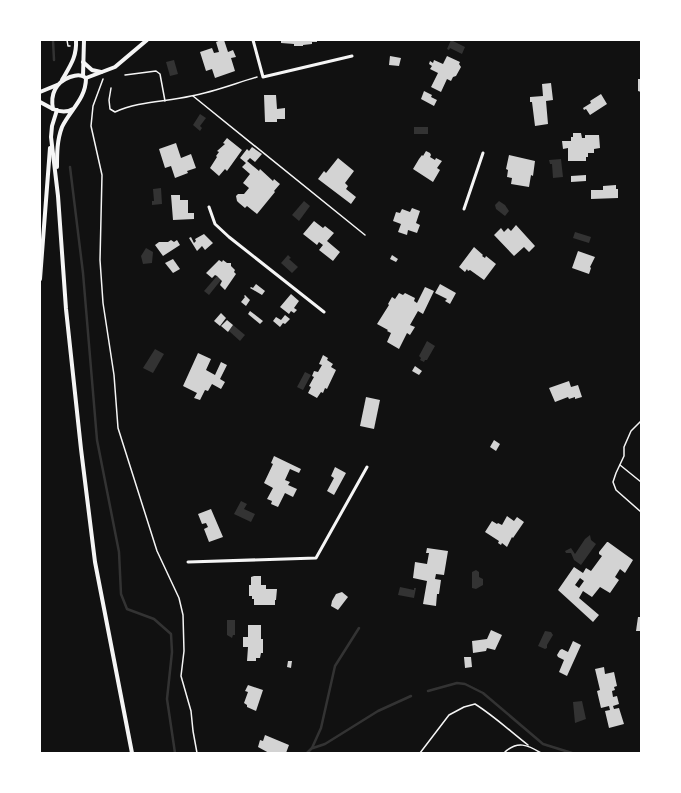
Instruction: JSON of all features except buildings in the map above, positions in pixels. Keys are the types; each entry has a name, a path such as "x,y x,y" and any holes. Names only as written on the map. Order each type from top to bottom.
{"street":[{"path":"40,278 51,137 55,109 52,102 58,85 73,63 76,40"},
{"path":"40,102 55,109 68,112 79,103 86,86 83,62 84,40"},
{"path":"62,80 76,75 84,77 115,67 147,40"},
{"path":"83,62 92,70 102,72"},
{"path":"40,92 58,85"},
{"path":"56,177 58,141 62,128 72,109"},
{"path":"51,137 56,177 66,309 94,562 129,730 132,753"}],"lane":[{"path":"253,40 263,77 352,56"},
{"path":"464,209 484,153"},
{"path":"208,207 215,224 219,228 324,312"},
{"path":"188,562 316,558 367,467"}],"path":[{"path":"67,40 68,46 76,46"},
{"path":"125,75 156,71 160,74 165,101"},
{"path":"102,72 103,79 93,106 92,126 102,176 100,260 103,303 114,375 118,428 157,551 179,598 183,615 184,651 181,676 191,711 197,753"},
{"path":"111,88 109,100 110,109 115,112 123,108 140,104 193,96 263,75"},
{"path":"193,96 365,235"},
{"path":"641,421 631,431 624,447 624,456 613,482 616,490 641,512"},
{"path":"620,465 641,482"},
{"path":"420,753 449,715 464,706 475,704 488,712 505,728 541,753"},
{"path":"504,753 514,746 528,745"}],"shaded area":[{"path":"451,40 465,47 462,54 450,48 449,50 447,49"},
{"path":"174,60 178,74 170,76 166,62"},
{"path":"200,114 206,118 200,126 202,128 200,131 193,125"},
{"path":"414,127 428,127 428,134 414,134"},
{"path":"561,159 563,177 553,178 552,164 550,164 549,160"},
{"path":"161,188 162,204 152,205 152,201 154,201 153,189"},
{"path":"304,201 310,206 299,221 292,215"},
{"path":"499,201 505,205 509,211 505,216 496,209 495,205"},
{"path":"575,232 591,237 589,243 573,238"},
{"path":"146,248 153,252 152,263 143,264 141,256"},
{"path":"288,255 291,258 289,259 298,267 292,273 281,263"},
{"path":"217,276 221,280 209,295 204,291"},
{"path":"233,325 245,335 240,341 229,331"},
{"path":"427,341 435,346 427,360 424,362 420,360 421,358 419,356"},
{"path":"155,349 164,354 153,373 143,368"},
{"path":"305,372 311,375 303,390 297,387"},
{"path":"241,501 247,504 244,509 255,514 251,522 234,514"},
{"path":"590,535 591,540 596,544 581,565 574,560 571,553 566,553 565,551 571,548 575,554 585,539"},
{"path":"476,570 479,572 479,577 483,579 483,585 476,589 472,588 472,572"},
{"path":"400,587 414,590 414,588 416,588 414,598 398,595"},
{"path":"227,620 235,620 235,635 233,635 232,638 227,635"},
{"path":"545,631 551,632 553,635 547,645 547,648 545,649 538,646"},
{"path":"582,701 586,719 575,723 573,702"}],"waterway":[{"path":"53,40 54,60"},
{"path":"70,167 83,273 97,440 119,552 121,594 127,609 154,619 171,634 172,652 167,699 175,753"},
{"path":"307,753 312,748 321,728 335,666 359,628"},
{"path":"428,691 457,683 465,684 483,693 543,744 572,753"},
{"path":"313,748 325,744 378,711 411,696"}]}
